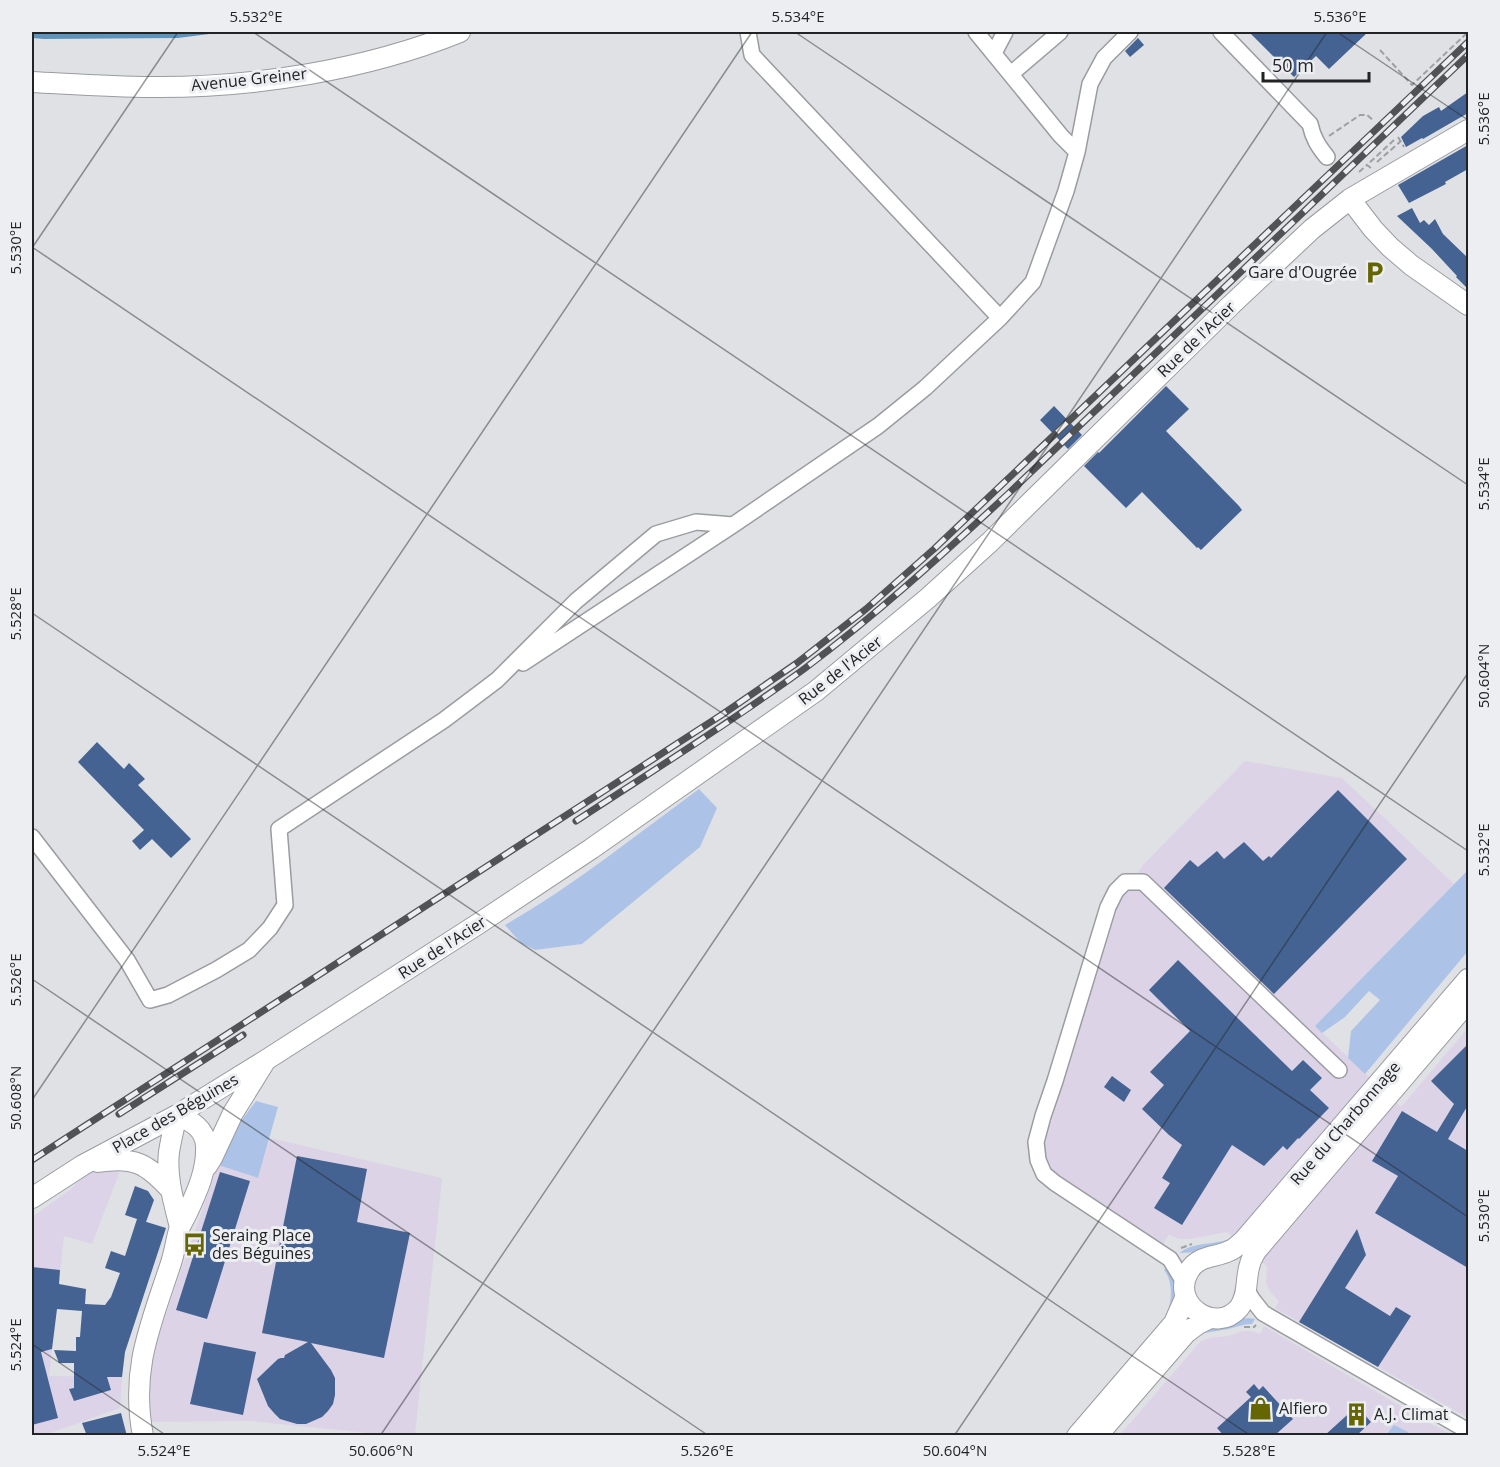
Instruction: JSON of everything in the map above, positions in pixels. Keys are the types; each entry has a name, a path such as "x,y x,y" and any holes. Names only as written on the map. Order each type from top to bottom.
{"main road":[{"name":"Avenue Greiner","path":"32,82 151,87 256,81 371,61 460,32"},
{"name":"Rue de l'Acier","path":"266,1060 582,855 816,691 928,598 982,549 1312,229 1350,199 1468,130"},
{"path":"1350,199 1390,247 1411,265 1468,305"},
{"name":"Rue du Charbonnage","path":"1077,1436 1174,1323 1189,1269 1196,1262 1228,1252 1244,1240 1468,979"},
{"name":"Rue du Charbonnage","path":"1233,1313 1243,1302 1250,1264 1256,1251 1468,1002"},
{"path":"143,1436 138,1401 142,1353 172,1260 180,1227 205,1168 233,1113 266,1060"},
{"name":"Place des Béguines","path":"32,1198 83,1165 177,1115 266,1060"},
{"path":"180,1227 171,1190 169,1154 177,1115 195,1123 200,1129 206,1143 205,1168"},
{"path":"83,1165 114,1160 132,1161 156,1174 171,1190"},
{"path":"1208,1257 1225,1257 1234,1262 1241,1269 1246,1286"},
{"path":"1185,1290 1189,1305 1195,1311 1210,1318"},
{"path":"1097,1436 1186,1333 1197,1324 1210,1318 1220,1318 1233,1313"}],"street":[{"path":"748,32 752,55 1000,318"},
{"path":"976,32 1061,136 1077,152"},
{"path":"994,53 1005,32"},
{"path":"1011,74 1060,32"},
{"path":"32,837 128,960 150,1000 168,995 249,950 270,928 285,905 279,830 444,720 498,680 878,426 925,388 1000,318 1033,282 1066,191 1077,152 1090,84 1104,58 1130,32"},
{"path":"1221,32 1310,124 1316,144 1327,157"},
{"path":"498,680 576,601 656,534 696,522 733,525"},
{"path":"1185,1290 1170,1259 1055,1183 1044,1174 1038,1160 1036,1142 1043,1116 1108,907 1116,891 1125,882 1143,882 1339,1070"},
{"path":"1170,1259 1208,1257"},
{"path":"1246,1286 1263,1313 1468,1431"},
{"path":"1233,1313 1263,1313"}],"path":[{"path":"1380,50 1412,85 1468,32"},
{"path":"1316,144 1360,115 1367,115 1374,121"},
{"path":"1367,165 1370,168 1401,141 1398,137"},
{"path":"1359,172 1394,140"}],"shaded area":[{"path":"32,32 225,32 178,38 44,39 32,38"},
{"path":"1245,761 1342,778 1454,884 1315,1026 1401,1107 1468,1028 1468,1418 1275,1308 1279,1301 1270,1292 1266,1283 1267,1267 1227,1232 1190,1239 1180,1239 1169,1235 1162,1245 1053,1172 1045,1161 1044,1145 1119,903 1142,866"},
{"path":"699,789 717,808 700,847 582,944 535,950 521,943 505,925 579,877"},
{"path":"1468,870 1468,951 1365,1074 1348,1058 1351,1031 1380,1000 1369,991 1345,1017 1322,1033 1315,1026"},
{"path":"256,1101 278,1107 258,1178 218,1165 229,1137"},
{"path":"270,1138 442,1178 415,1435 380,1435 250,1421 151,1422 150,1386 153,1356 218,1165 258,1178"},
{"path":"107,1168 120,1171 92,1244 64,1236 49,1376 122,1377 120,1408 42,1436 32,1435 32,1217 70,1190 85,1175"},
{"path":"1232,1238 1237,1241 1197,1252 1180,1253 1190,1247"},
{"path":"1168,1266 1175,1284 1172,1315 1168,1311 1171,1296 1170,1285 1164,1270"},
{"path":"1240,1319 1255,1319 1252,1324 1197,1336 1194,1331"},
{"path":"1264,1326 1453,1435 1119,1436 1200,1342 1243,1331 1260,1334"},
{"path":"1394,1425 1406,1431 1412,1435 1386,1435"}],"building":[{"path":"1249,32 1368,32 1329,69 1316,56 1294,77"},
{"path":"1138,38 1144,45 1130,57 1125,51"},
{"path":"1468,92 1468,113 1406,147 1401,137 1423,116 1439,107 1441,111"},
{"path":"1468,145 1468,169 1445,182 1446,184 1409,203 1398,185"},
{"path":"1412,208 1420,223 1424,220 1429,225 1435,219 1443,234 1468,258 1468,289 1432,249 1397,216"},
{"path":"1166,386 1189,409 1166,431 1242,510 1201,550 1142,492 1126,508 1084,466"},
{"path":"1054,406 1082,435 1068,449 1040,420"},
{"path":"97,742 124,769 129,763 145,779 138,785 191,839 171,858 152,839 140,850 132,841 144,830 78,762"},
{"path":"1338,790 1407,859 1274,994 1164,888 1190,860 1198,867 1217,851 1224,859 1244,842 1263,861 1269,856 1271,858"},
{"path":"1178,960 1292,1071 1303,1060 1322,1078 1310,1090 1329,1108 1287,1150 1283,1146 1264,1166 1232,1145 1182,1225 1154,1208 1170,1183 1162,1178 1182,1145 1142,1109 1164,1085 1150,1072 1190,1031 1149,990"},
{"path":"1468,1044 1468,1105 1448,1139 1468,1151 1468,1268 1375,1213 1398,1176 1372,1161 1402,1111 1437,1132 1454,1104 1431,1081"},
{"path":"1112,1076 1131,1090 1124,1102 1104,1087"},
{"path":"297,1156 367,1169 357,1222 410,1233 384,1358 311,1343 335,1378 335,1395 333,1404 322,1417 306,1424 280,1419 268,1406 257,1379 278,1359 284,1358 285,1355 308,1342 262,1333"},
{"path":"220,1172 250,1181 207,1319 176,1310"},
{"path":"135,1186 148,1191 154,1200 146,1222 125,1215"},
{"path":"137,1219 166,1228 125,1352 122,1377 107,1377 111,1390 74,1401 69,1389 74,1388 74,1363 59,1363 54,1350 76,1351 76,1337 80,1337 82,1311 57,1309 52,1349 41,1352 58,1418 32,1425 32,1267 60,1270 59,1284 86,1289 85,1304 105,1305 111,1297 120,1273 105,1268 111,1251 125,1256"},
{"path":"1357,1229 1366,1255 1345,1288 1390,1316 1396,1307 1411,1316 1378,1367 1299,1322"},
{"path":"204,1342 256,1352 243,1415 190,1404"},
{"name":"Alfiero","path":"1254,1384 1259,1390 1263,1386 1293,1419 1274,1436 1224,1436 1217,1428 1251,1397 1246,1392"},
{"name":"A.J. Climat","path":"1357,1406 1371,1422 1356,1436 1324,1436"},
{"path":"121,1413 127,1436 87,1436 82,1423"}],"railway":[{"path":"32,1160 723,714 797,663 866,609 934,549 1468,42"},
{"path":"576,821 776,689 831,648 908,584 1008,494 1468,55"},
{"path":"119,1114 243,1035"}],"place":[{"name":"Gare d'Ougrée","path":"1375,272"},
{"name":"Seraing Place des Béguines","path":"194,1244"},
{"name":"Alfiero","path":"1261,1408"},
{"name":"A.J. Climat","path":"1356,1414"}]}
